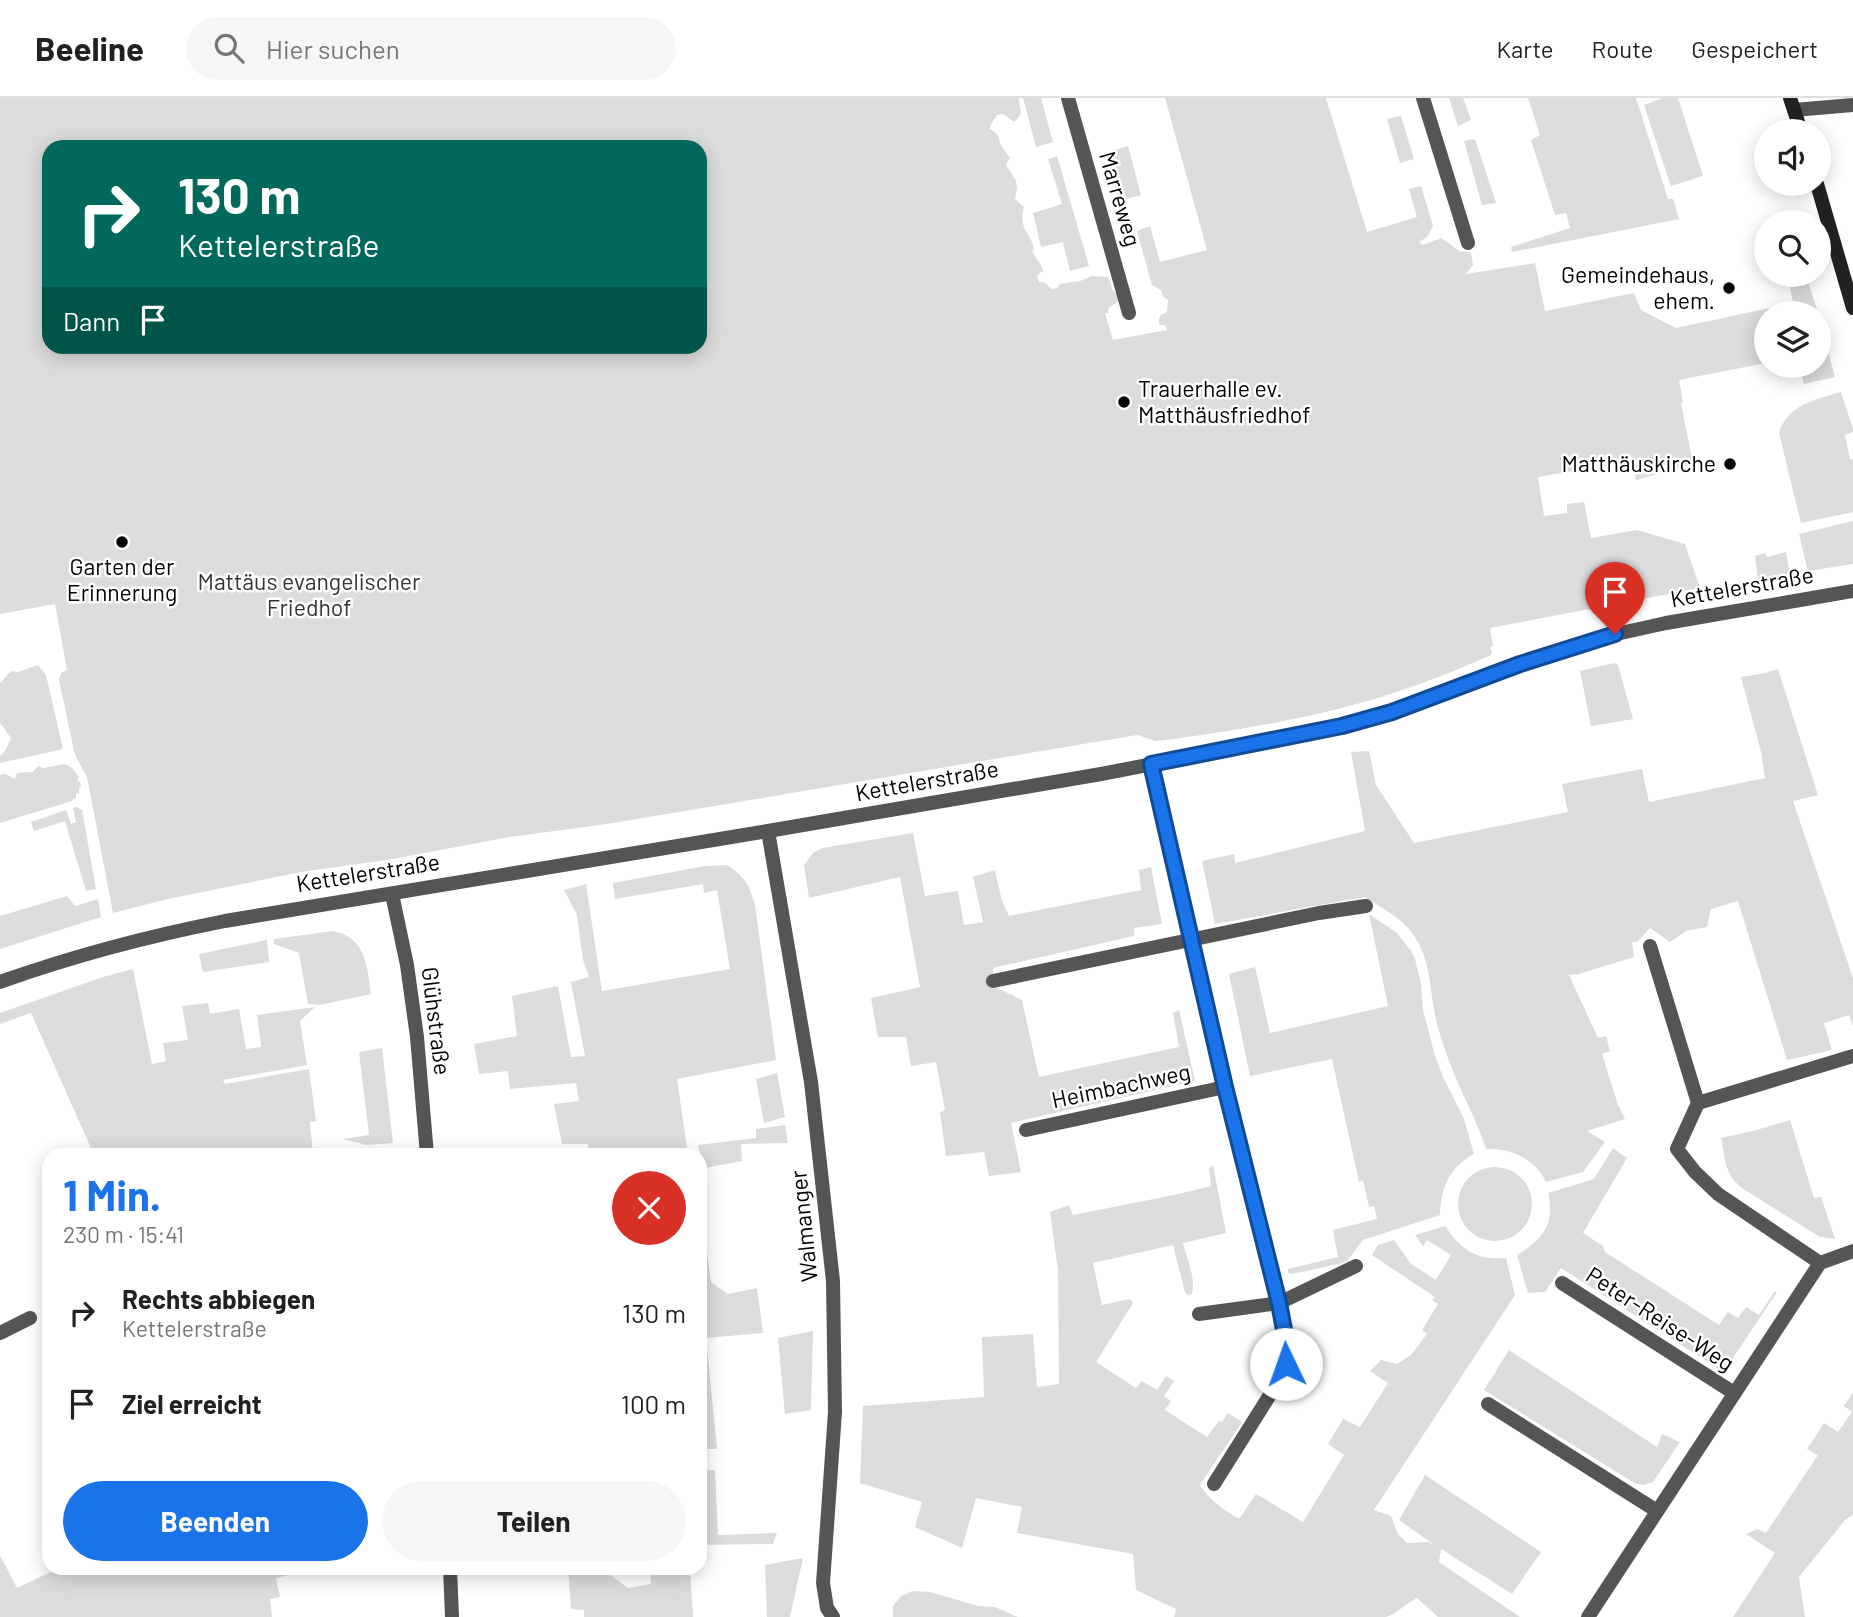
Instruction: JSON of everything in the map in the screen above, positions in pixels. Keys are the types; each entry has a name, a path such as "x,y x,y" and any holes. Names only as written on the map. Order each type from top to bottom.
{"main road":[{"path":"1820,196 1853,308"}],"street":[{"name":"Marreweg","path":"1068,98 1129,313"},
{"path":"1423,98 1468,243"},
{"path":"1792,104 1853,105"},
{"name":"Kettelerstraße","path":"0,982 49,965 187,928 768,831 1151,764 1342,726 1392,712 1520,664 1603,637 1665,623 1853,591"},
{"name":"Heimbachweg","path":"1151,764 1285,1335 1285,1371 1214,1484"},
{"name":"Walmanger","path":"768,831 811,1082 833,1281 835,1412 823,1583 827,1608 833,1617"},
{"name":"Glühstraße","path":"392,894 407,965 417,1037 426,1148"},
{"path":"993,981 1319,913 1366,906"},
{"path":"1650,946 1698,1103 1677,1149 1695,1172 1718,1194 1820,1263 1853,1251"},
{"path":"1698,1103 1853,1056"},
{"name":"Heimbachweg","path":"1026,1130 1225,1087"},
{"name":"Peter-Reise-Weg","path":"1588,1617 1820,1263"},
{"path":"1199,1314 1279,1303 1356,1266"},
{"name":"Peter-Reise-Weg","path":"1562,1283 1734,1393"},
{"path":"0,1333 30,1318"},
{"path":"1488,1404 1657,1511"},
{"path":"450,1575 452,1617"}],"green space":[{"name":"Mattäus evangelischer Friedhof","path":"0,98 1019,98 1021,113 1018,118 1014,122 1003,114 997,115 990,129 997,135 1010,158 1006,165 1016,181 1015,199 1024,207 1023,225 1043,272 1037,276 1039,282 1052,289 1060,284 1092,276 1108,277 1112,289 1119,297 1118,302 1105,313 1113,340 1167,330 1165,325 1159,325 1159,319 1167,312 1168,300 1161,290 1152,285 1137,231 1150,226 1160,262 1207,250 1165,98 1326,98 1367,232 1417,217 1409,189 1421,186 1433,226 1427,237 1419,242 1423,245 1441,238 1461,252 1471,253 1473,265 1466,274 1535,263 1545,311 1634,293 1641,310 1676,328 1754,311 1754,365 1679,380 1693,464 1636,480 1632,457 1579,466 1579,470 1538,477 1544,516 1567,513 1567,504 1584,502 1591,538 1637,530 1685,544 1700,588 1490,628 1493,646 1490,647 1491,655 1396,692 1296,719 1167,740 1155,741 1138,735 1131,736 607,824 510,837 387,860 301,872 113,913 87,777 75,755 59,680 61,673 67,670 55,604 0,614"},
{"path":"1023,98 1041,98 1053,142 1036,147"},
{"path":"1449,98 1463,98 1471,120 1458,126"},
{"path":"1528,98 1636,98 1668,199 1673,199 1679,219 1512,252 1511,247 1570,228 1566,213 1555,215 1531,140 1540,135"},
{"path":"1663,98 1678,98 1703,176 1671,186 1644,105"},
{"path":"1401,116 1414,159 1400,163 1387,119"},
{"path":"1475,139 1496,203 1482,205 1464,141"},
{"path":"1128,146 1141,195 1119,201 1106,153"},
{"path":"1057,156 1089,266 1070,271 1063,242 1041,247 1033,213 1062,204 1048,159"},
{"name":"Mattäus evangelischer Friedhof","path":"1790,287 1810,287 1814,301 1793,301"},
{"path":"1831,362 1835,377 1831,378"},
{"path":"1802,378 1831,378 1804,384"},
{"path":"1841,392 1853,429 1853,432 1845,435 1850,459 1853,459 1853,512 1801,523 1779,433 1783,423 1796,409"},
{"path":"1853,521 1853,564 1808,571 1799,534"},
{"path":"1786,552 1790,575 1758,580 1755,556 1765,553 1767,557"},
{"path":"1614,663 1618,665 1633,719 1591,726 1580,671"},
{"path":"38,665 46,675 63,749 0,763 0,756 11,738 0,723 0,683 12,671 18,672"},
{"path":"1778,669 1818,795 1793,801 1853,978 1853,1026 1849,1015 1824,1023 1832,1050 1787,1060 1738,901 1711,909 1707,927 1686,931 1670,942 1650,928 1637,942 1632,942 1634,957 1569,975 1598,1038 1606,1036 1610,1051 1602,1054 1625,1119 1587,1131 1605,1142 1583,1172 1546,1182 1535,1167 1521,1156 1504,1150 1486,1149 1443,1044 1424,955 1408,928 1388,911 1365,897 1215,924 1202,861 1234,854 1235,863 1365,831 1351,752 1369,751 1376,785 1414,843 1568,812 1562,784 1642,769 1649,802 1765,778 1761,752 1741,677"},
{"path":"65,764 79,777 77,780 81,787 76,799 0,823 0,775 6,774 15,779 17,773 33,772 38,766 43,768"},
{"path":"73,808 82,810 96,889 86,891 65,821 34,831 31,822 66,810 71,824 76,822"},
{"path":"913,833 925,896 958,891 964,925 983,922 973,877 995,870 1002,901 1009,916 1141,890 1139,870 1151,867 1162,924 1134,928 1134,936 993,968 995,987 1022,1000 1039,1077 1179,1047 1173,1013 1179,1010 1195,1081 1011,1123 1021,1172 989,1176 984,1152 946,1156 940,1112 945,1110 936,1062 911,1066 906,1037 878,1037 871,998 920,987 900,877 809,898 804,865 813,853 822,848"},
{"path":"727,865 746,882 751,892 776,1060 677,1079 687,1148 588,1148 588,1144 562,1144 554,1104 579,1101 576,1083 510,1089 508,1071 479,1074 474,1044 517,1036 512,996 558,986 571,1057 585,1056 571,982 589,977 583,960 577,915 564,890 586,884 602,991 730,969 717,890 704,893 703,884 615,899 613,883 705,866"},
{"path":"67,896 75,906 98,899 101,917 0,949 0,916"},
{"path":"1369,914 1397,933 1415,959 1421,983 1423,1010 1435,1056 1464,1119 1474,1154 1458,1165 1448,1179 1442,1196 1440,1215 1363,1240 1343,1263 1292,1274 1288,1273 1288,1269 1338,1257 1333,1230 1377,1219 1374,1206 1369,1207 1363,1181 1359,1182 1332,1059 1250,1076 1229,974 1255,967 1270,1033 1388,1006"},
{"path":"333,931 352,939 363,954 371,994 320,1005 308,1004 299,953 274,944 274,939"},
{"path":"267,940 269,962 203,972 199,954"},
{"path":"133,969 152,1064 166,1061 163,1043 188,1040 182,1006 208,1003 210,1014 239,1009 246,1049 261,1047 257,1015 315,1007 300,1021 307,1065 223,1080 225,1084 309,1069 316,1121 310,1122 312,1148 91,1148 31,1013 0,1024 0,1013"},
{"path":"382,1048 393,1143 367,1145 342,1139 369,1135 359,1052"},
{"path":"777,1073 785,1117 764,1123 756,1079"},
{"path":"1790,1120 1814,1198 1821,1197 1835,1239 1820,1237 1745,1190 1729,1173 1721,1138"},
{"path":"785,1125 788,1143 741,1144 742,1161 707,1168 707,1148 699,1148 698,1145 756,1138 756,1129"},
{"path":"1613,1148 1627,1158 1583,1233 1603,1246 1605,1252 1719,1325 1728,1312 1738,1318 1746,1307 1759,1315 1775,1291 1777,1292 1725,1370 1717,1368 1561,1268 1545,1292 1528,1293 1517,1255 1534,1243 1545,1230 1550,1214 1548,1193 1594,1179"},
{"path":"1213,1165 1226,1233 1183,1243 1192,1275 1192,1294 1185,1292 1173,1245 1093,1263 1102,1305 1130,1299 1133,1303 1096,1362 1136,1388 1142,1381 1157,1390 1166,1376 1174,1381 1164,1396 1171,1401 1165,1410 1207,1437 1228,1413 1242,1422 1200,1485 1212,1500 1239,1519 1256,1494 1303,1522 1344,1455 1328,1444 1343,1419 1360,1427 1388,1383 1370,1371 1381,1360 1397,1364 1411,1355 1427,1334 1422,1330 1438,1304 1432,1300 1435,1297 1372,1255 1378,1245 1394,1240 1411,1264 1436,1280 1451,1255 1427,1240 1423,1246 1415,1235 1445,1226 1457,1242 1471,1252 1486,1257 1506,1258 1515,1295 1374,1510 1391,1516 1398,1534 1407,1543 1428,1542 1436,1546 1399,1520 1425,1475 1541,1552 1512,1594 1441,1549 1439,1562 1520,1617 1438,1617 1417,1598 1386,1617 1174,1617 1176,1609 1136,1590 1133,1554 1017,1533 1022,1507 976,1498 962,1548 915,1527 922,1502 860,1483 863,1406 984,1397 982,1337 1033,1334 1037,1387 1059,1384 1058,1270 1050,1212 1069,1205 1073,1215 1211,1186 1209,1168"},
{"path":"1495,1167 1509,1170 1521,1178 1529,1190 1532,1204 1529,1218 1521,1230 1509,1238 1495,1241 1481,1238 1469,1230 1461,1218 1458,1204 1461,1190 1469,1178 1481,1170"},
{"path":"707,1251 711,1282 728,1294 757,1288 763,1333 707,1338"},
{"path":"813,1331 811,1410 785,1414 778,1338"},
{"path":"707,1348 717,1449 707,1449"},
{"path":"1509,1350 1657,1447 1662,1434 1680,1442 1653,1482 1636,1484 1484,1390"},
{"path":"1853,1392 1853,1515 1845,1520 1799,1577 1805,1617 1733,1617 1775,1553 1746,1534 1757,1529 1766,1533 1818,1455 1807,1449 1824,1423 1838,1432 1852,1412 1844,1406"},
{"path":"707,1470 715,1470 718,1535 777,1533 773,1544 707,1545"},
{"path":"0,1555 17,1588 44,1575 288,1575 276,1578 280,1597 270,1599 272,1617 0,1617"},
{"path":"803,1558 790,1617 767,1617 765,1565"},
{"path":"569,1575 610,1575 628,1588 651,1584 650,1575 690,1575 693,1617 584,1617 584,1610 571,1609"},
{"path":"913,1591 930,1592 978,1606 995,1607 1018,1617 893,1617 893,1606 901,1596"}],"place":[{"name":"Gemeindehaus, ehem.","path":"1729,288"},
{"name":"Trauerhalle ev. Matthäusfriedhof","path":"1124,402"},
{"name":"Matthäuskirche","path":"1730,464"},
{"name":"Garten der Erinnerung","path":"122,542"}],"route":[{"path":"1286,1364 1285,1335 1279,1303 1225,1087 1151,764 1342,726 1392,712 1520,664 1615,634"}]}
